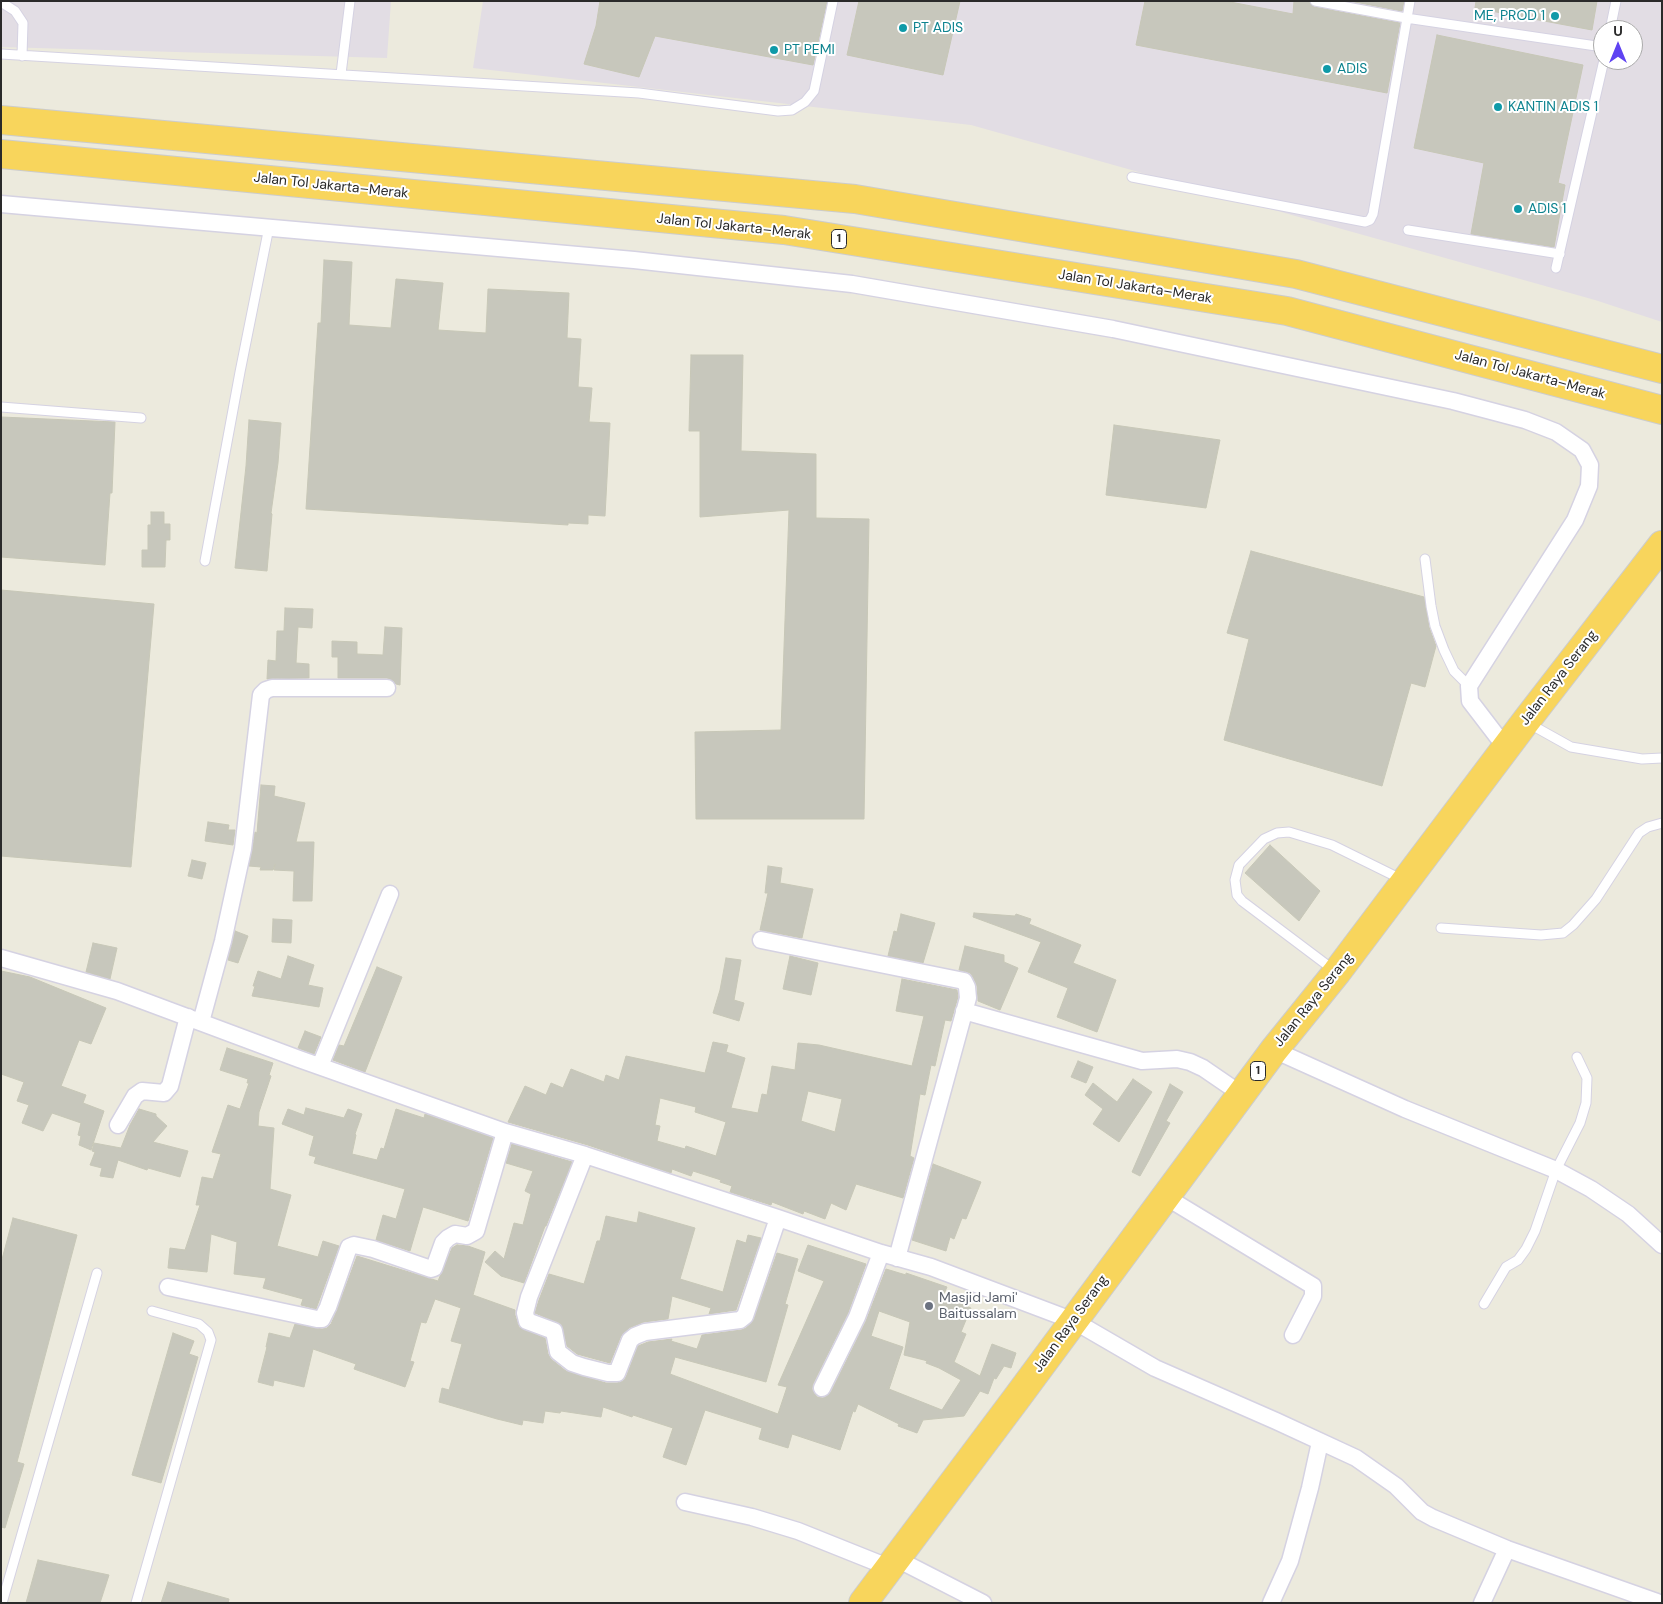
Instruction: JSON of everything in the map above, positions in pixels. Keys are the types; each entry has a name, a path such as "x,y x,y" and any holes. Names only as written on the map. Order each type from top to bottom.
{"highway":[{"path":"1,120 855,199 1296,274 1662,370"},
{"name":"Jalan Tol Jakarta–Merak","path":"1,154 794,232 1287,311 1662,410"},
{"name":"Jalan Raya Serang","path":"863,1603 1166,1198 1274,1050 1337,972 1526,721 1662,545"}],"street":[{"path":"1,204 624,259 852,284 1113,329 1453,400 1525,420 1556,432 1582,450 1590,465 1589,486 1575,520 1469,686 1470,702 1506,748"},
{"path":"118,1125 135,1096 142,1091 164,1093 170,1086 223,941 243,849 261,695 266,690 272,688 387,688"},
{"path":"320,1066 390,894"},
{"path":"761,940 964,981 967,987 968,998 898,1258"},
{"path":"1,958 116,991 505,1132 939,1270 1074,1321 1155,1368 1276,1420 1356,1458 1396,1486 1422,1512 1432,1518 1507,1549 1658,1597"},
{"path":"964,1011 1142,1061 1177,1059 1190,1062 1203,1068 1241,1094"},
{"path":"1274,1050 1405,1109 1556,1170 1591,1189 1628,1214 1662,1245"},
{"path":"168,1287 322,1319 328,1308 349,1247 354,1245 372,1248 431,1269 434,1268 443,1244 448,1238 455,1234 467,1236 476,1231 505,1132"},
{"path":"585,1156 529,1297 525,1313 527,1321 554,1331 558,1352 572,1363 584,1367 608,1374 617,1374 630,1340 635,1336 645,1332 740,1320 745,1316 778,1218"},
{"path":"1166,1198 1313,1286 1314,1296 1293,1335"},
{"path":"822,1388 857,1317 881,1253"},
{"path":"1271,1603 1290,1561 1310,1488 1320,1442"},
{"path":"685,1502 752,1517 798,1530 892,1563 983,1603"},
{"path":"1482,1603 1507,1549"}],"lane":[{"path":"341,74 350,1"},
{"path":"1,54 639,93 778,111 792,110 805,102 814,91 833,1"},
{"path":"1315,1 1406,18 1593,46"},
{"path":"1132,177 1364,222 1370,220 1373,214 1410,1"},
{"path":"1612,20 1616,1"},
{"path":"1,2 15,10 22,23 22,56"},
{"path":"1556,268 1602,70"},
{"path":"205,561 269,227"},
{"path":"1408,230 1560,254"},
{"path":"1,407 141,418"},
{"path":"1425,559 1435,626 1454,671 1469,686"},
{"path":"1526,721 1571,747 1642,759 1662,758"},
{"path":"1441,928 1541,935 1563,933 1573,925 1596,899 1639,833 1648,827 1662,823"},
{"path":"1337,972 1242,901 1237,895 1235,880 1239,865 1264,839 1277,833 1289,832 1332,845 1406,881"},
{"path":"1484,1304 1506,1267 1518,1260 1526,1249 1535,1231 1556,1170 1580,1123 1586,1103 1587,1078 1577,1057"},
{"path":"2,1603 97,1273"},
{"path":"136,1603 210,1340 208,1332 199,1324 152,1311"}],"shaded area":[{"path":"1,1 391,1 387,58 1,47"},
{"path":"483,1 1662,1 1662,322 1595,300 971,125 473,68"}],"building":[{"name":"PT PEMI","path":"600,1 827,1 813,65 655,36 639,77 584,64 596,26"},
{"name":"PT ADIS","path":"859,1 960,1 943,75 847,55"},
{"name":"ADIS","path":"1145,1 1225,1 1293,14 1294,1 1309,1 1314,7 1400,23 1387,93 1136,45"},
{"path":"1350,1 1404,1 1402,11"},
{"name":"ME, PROD 1","path":"1476,1 1597,1 1592,30 1475,8"},
{"name":"KANTIN ADIS 1","path":"1437,35 1583,65 1558,183 1565,185 1554,247 1471,234 1484,163 1414,148"},
{"path":"324,260 352,262 349,325 391,328 396,279 443,283 438,330 486,333 488,289 569,293 567,338 581,339 578,387 592,388 589,422 610,423 605,516 588,515 588,524 568,523 568,525 306,509 318,323 321,323"},
{"path":"691,355 743,355 741,451 816,454 816,518 869,519 864,819 696,819 695,732 781,730 789,510 700,517 700,431 689,431"},
{"path":"1,417 115,422 112,493 110,493 105,565 1,557"},
{"path":"249,420 281,423 267,571 235,568"},
{"path":"1114,425 1220,440 1206,508 1106,495"},
{"path":"151,512 164,512 164,524 170,524 170,540 166,540 165,567 142,567 142,550 148,550 148,525 151,525"},
{"path":"1251,551 1424,597 1429,627 1436,646 1425,687 1411,683 1382,786 1224,740 1249,639 1227,633"},
{"path":"1,590 154,604 131,867 1,856"},
{"path":"285,608 313,609 312,628 298,627 296,663 309,664 309,678 267,679 268,660 276,661 277,631 284,631"},
{"path":"385,627 402,628 400,685 387,678 338,678 338,657 332,657 332,641 357,642 357,654 383,655"},
{"path":"261,785 275,786 274,796 305,803 296,842 314,842 312,901 293,901 294,871 274,870 275,864 273,870 260,870 261,867 249,866 255,832 257,833"},
{"path":"208,822 229,825 228,830 235,830 233,845 205,841"},
{"path":"1270,845 1320,891 1299,921 1245,873"},
{"path":"192,860 206,863 202,879 188,876"},
{"path":"768,866 782,868 780,883 813,889 802,938 760,930 768,893 765,893"},
{"path":"974,913 1015,916 1016,914 1031,919 1029,924 1081,945 1073,963 1116,980 1097,1032 1057,1017 1068,988 1028,972 1041,942 973,917"},
{"path":"901,914 935,923 923,963 888,956 894,931 897,932"},
{"path":"273,919 292,920 291,943 272,942"},
{"path":"235,931 248,936 238,963 228,960"},
{"path":"93,943 117,948 110,979 86,972"},
{"path":"965,946 1004,955 1004,962 1018,968 1000,1010 978,1001 977,986 973,977 970,973 959,970"},
{"path":"288,956 314,965 308,985 323,988 319,1007 252,996 258,971 281,979"},
{"path":"790,956 818,963 811,995 783,989"},
{"path":"726,958 741,960 734,1000 744,1003 739,1021 713,1013 720,990"},
{"path":"377,967 402,977 365,1072 333,1060 339,1045 344,1046"},
{"path":"1,971 30,977 106,1008 91,1044 79,1040 61,1086 86,1095 83,1103 104,1111 91,1150 79,1145 81,1136 78,1135 81,1123 52,1113 43,1131 22,1123 29,1105 17,1101 24,1082 1,1074"},
{"path":"902,979 957,990 958,997 951,1021 945,1020 935,1066 931,1065 925,1095 920,1094 910,1156 914,1158 903,1198 856,1184 846,1210 831,1203 825,1219 804,1211 803,1214 772,1202 771,1205 730,1192 732,1186 720,1182 721,1180 693,1171 691,1176 672,1169 671,1173 588,1145 508,1122 525,1086 546,1095 551,1083 563,1088 571,1069 604,1082 606,1075 619,1080 626,1056 705,1073 713,1042 728,1045 726,1052 745,1058 731,1108 758,1113 762,1094 767,1095 772,1066 795,1070 798,1043 819,1045 912,1066 924,1016 896,1011","holes":["808,1091 842,1099 835,1132 801,1121","660,1098 696,1107 695,1112 726,1122 716,1156 686,1146 685,1149 657,1141 660,1126 655,1125"]},
{"path":"305,1031 321,1037 314,1054 298,1048"},
{"path":"227,1048 273,1063 269,1075 271,1076 259,1112 258,1126 274,1128 270,1189 291,1195 277,1246 318,1257 323,1241 339,1246 316,1309 301,1305 303,1299 263,1288 266,1278 234,1274 237,1242 211,1234 207,1272 168,1268 170,1248 185,1250 200,1205 196,1205 202,1177 213,1179 221,1154 212,1152 228,1105 240,1109 249,1083 247,1083 248,1079 220,1070"},
{"path":"1078,1061 1093,1067 1086,1083 1071,1077"},
{"path":"1133,1079 1152,1092 1119,1142 1093,1124 1103,1109 1085,1095 1093,1083 1117,1102"},
{"path":"1170,1084 1183,1092 1166,1121 1170,1123 1140,1176 1132,1172"},
{"path":"306,1108 344,1118 348,1109 362,1114 355,1134 352,1154 377,1160 381,1148 384,1149 396,1109 424,1118 425,1114 493,1138 468,1221 423,1207 410,1251 376,1240 383,1215 396,1219 405,1189 314,1163 316,1157 309,1155 314,1136 282,1124 288,1109 304,1115"},
{"path":"139,1109 156,1114 167,1126 153,1142 188,1151 180,1177 148,1168 147,1170 118,1160 113,1178 100,1176 102,1168 90,1165 95,1152 92,1151 94,1143 121,1148"},
{"path":"512,1144 572,1162 524,1283 501,1276 485,1262 495,1251 504,1259 514,1223 523,1225 531,1194 525,1191 533,1171 506,1163"},
{"path":"933,1164 981,1182 966,1219 962,1218 954,1239 950,1237 946,1251 912,1240"},
{"path":"639,1212 695,1228 680,1279 723,1292 737,1240 746,1243 748,1235 761,1238 736,1310 709,1314 711,1308 672,1296 668,1319 644,1322 629,1328 621,1336 610,1363 577,1354 567,1346 561,1324 535,1313 549,1274 584,1284 597,1241 600,1241 606,1216 637,1223"},
{"path":"13,1218 77,1235 17,1462 24,1464 5,1528 1,1527 1,1263"},
{"path":"457,1245 468,1246 485,1252 473,1295 515,1310 519,1327 545,1338 548,1354 551,1359 566,1371 606,1383 623,1381 638,1346 648,1342 672,1339 671,1341 697,1349 702,1335 746,1328 754,1319 777,1253 798,1259 785,1304 788,1305 766,1382 675,1357 670,1374 778,1414 787,1387 778,1385 824,1281 798,1271 808,1245 866,1264 848,1313 813,1384 812,1389 817,1397 823,1398 831,1392 866,1321 886,1269 906,1275 906,1273 947,1287 943,1296 971,1308 961,1332 966,1334 954,1362 980,1376 992,1344 1016,1353 1011,1368 1004,1366 996,1379 994,1378 988,1394 980,1391 964,1416 923,1420 917,1433 898,1426 899,1424 858,1404 855,1412 853,1411 840,1450 792,1434 788,1448 759,1439 762,1428 705,1410 686,1465 663,1457 673,1428 603,1407 601,1417 561,1411 560,1413 545,1411 543,1423 523,1420 522,1425 439,1402 442,1388 449,1390 462,1344 451,1341 461,1308 435,1299 426,1323 421,1322 410,1361 414,1362 405,1387 354,1369 356,1364 313,1349 304,1387 274,1380 273,1386 258,1382 269,1333 290,1338 295,1324 322,1329 327,1328 331,1324 337,1310 357,1256 438,1281 452,1248","holes":["879,1311 910,1322 904,1355 927,1361 926,1363 961,1380 942,1410 889,1389 903,1347 871,1336"]},
{"path":"173,1333 194,1341 189,1354 198,1357 161,1483 132,1475"},
{"path":"38,1560 109,1575 100,1603 26,1603"},
{"path":"168,1582 229,1599 228,1603 161,1603"}],"place":[{"name":"ME, PROD 1","path":"1555,16"},
{"name":"PT ADIS","path":"903,28"},
{"name":"PT PEMI","path":"774,50"},
{"name":"ADIS","path":"1327,69"},
{"name":"KANTIN ADIS 1","path":"1498,107"},
{"name":"ADIS 1","path":"1518,209"},
{"name":"Masjid Jami' Baitussalam","path":"929,1306"}]}
